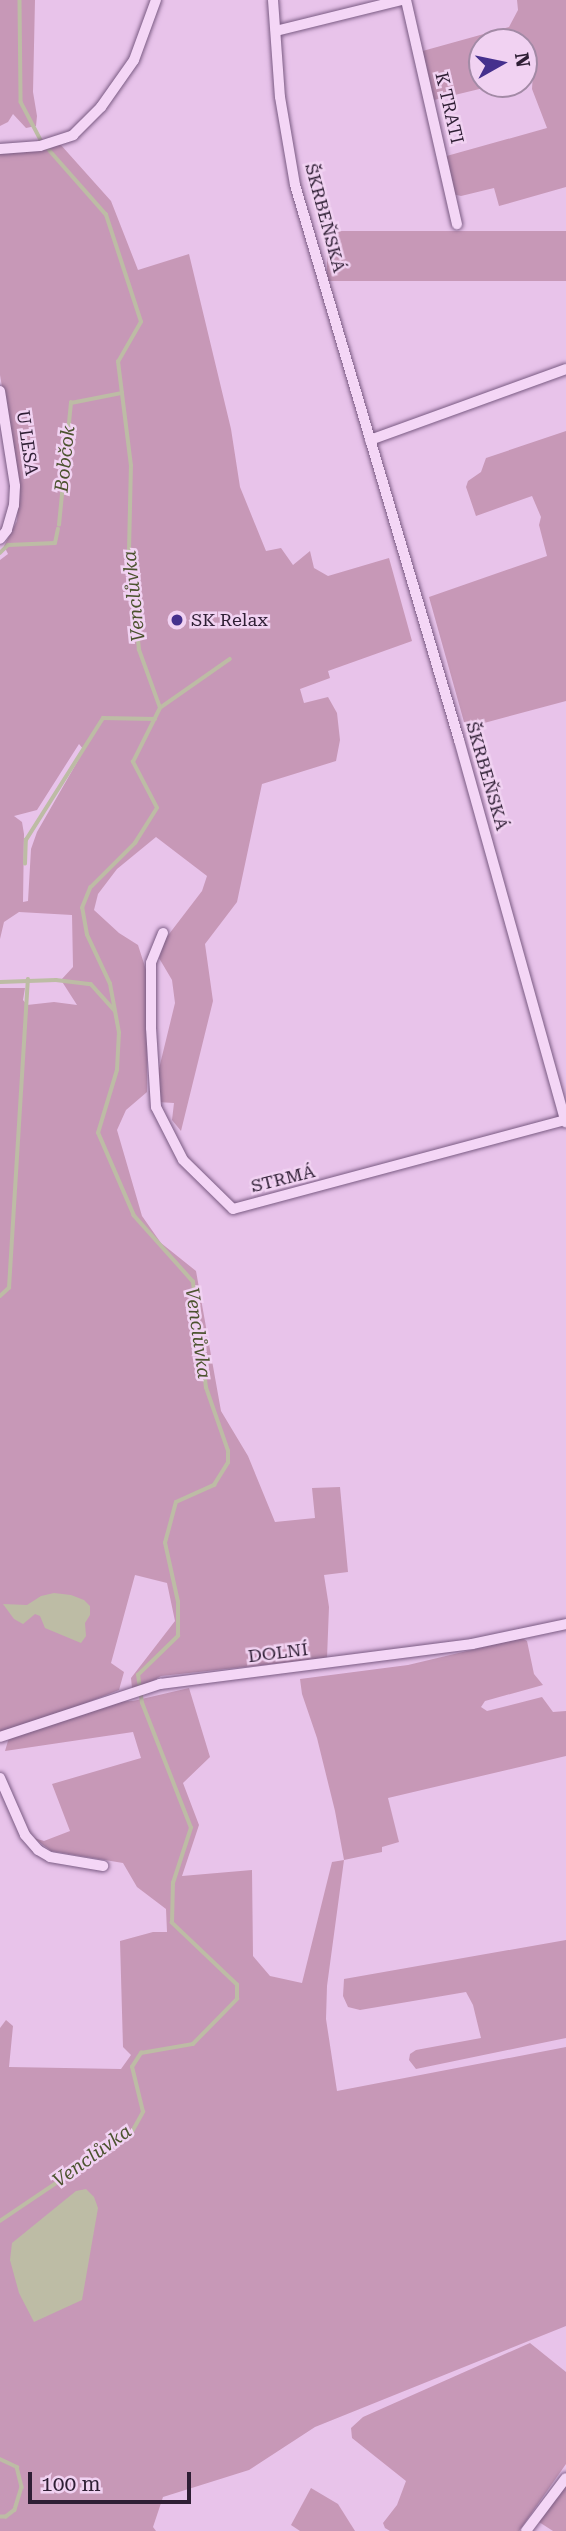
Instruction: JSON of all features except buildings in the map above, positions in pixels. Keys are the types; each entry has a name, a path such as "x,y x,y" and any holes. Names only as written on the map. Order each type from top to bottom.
{"street":[{"path":"0,149 40,146 73,135 101,107 134,60 156,0"},
{"name":"ŠKRBEŇSKÁ","path":"273,0 280,97 295,185 459,740 566,1121"},
{"name":"K TRATI","path":"276,32 403,0 457,224"},
{"path":"370,440 566,369"},
{"name":"U LESA","path":"0,391 15,486 14,505 7,530 0,539"},
{"name":"STRMÁ","path":"163,933 151,963 151,1028 156,1107 183,1160 233,1209 566,1121"},
{"name":"DOLNÍ","path":"0,1737 132,1691 178,1681 277,1671 472,1644 566,1624"},
{"path":"0,1778 25,1835 38,1850 50,1857 103,1866"},
{"path":"527,2531 566,2478"}],"shaded area":[{"path":"0,0 35,0 33,92 36,126 26,128 13,114 8,122 0,126"},
{"path":"517,0 566,0 566,187 499,206 494,188 461,196 452,194 443,157 547,128 535,98 538,98 538,28 505,28 509,27 518,10"},
{"path":"468,38 468,92 430,101 419,52"},
{"path":"60,144 111,201 138,270 189,254 231,429 240,487 266,551 281,548 293,565 310,551 314,568 328,576 389,558 412,641 328,671 330,678 300,689 304,703 328,697 337,713 340,740 336,761 262,784 237,902 205,944 213,1001 181,1131 172,1120 174,1103 157,1102 156,1081 175,1003 172,980 159,958 166,938 202,891 207,876 156,837 117,869 98,894 94,910 119,933 138,945 147,973 147,1092 126,1110 117,1130 142,1216 161,1243 196,1271 221,1411 248,1456 275,1522 315,1518 312,1488 340,1487 348,1572 324,1575 329,1607 327,1658 161,1676 146,1685 132,1688 131,1678 175,1621 167,1583 135,1575 111,1663 124,1672 119,1690 86,1703 133,1701 189,1688 210,1757 183,1783 199,1825 182,1876 252,1870 253,1956 270,1976 302,1983 332,1862 344,1860 327,1986 326,2019 337,2091 566,2047 566,2326 315,2427 249,2470 163,2497 153,2527 156,2531 0,2531 0,2028 6,2020 13,2026 9,2067 121,2069 131,2055 123,2047 120,1941 153,1932 167,1932 166,1909 137,1887 123,1863 51,1851 34,1838 44,1841 70,1831 52,1784 141,1758 133,1732 5,1751 10,1734 0,1735 0,988 25,988 23,1000 27,1005 54,1002 77,1005 61,980 73,967 72,915 19,912 4,922 0,939 0,560 8,554 4,546 17,521 19,487 0,375 0,153","holes":["79,744 84,750 37,832 31,849 28,901 23,902 24,834 22,822 14,816 37,810"]},
{"path":"327,231 566,231 566,281 327,281"},
{"path":"566,431 566,701 473,726 464,722 429,597 547,556 539,525 541,517 532,496 476,516 466,487 468,481 481,472 486,458"},
{"path":"54,1593 71,1595 84,1600 90,1606 90,1615 85,1623 86,1636 81,1643 45,1628 40,1616 35,1614 23,1624 14,1619 3,1604 27,1605 41,1596"},
{"path":"522,1638 527,1641 534,1674 543,1685 485,1701 481,1707 487,1711 542,1697 553,1712 566,1711 566,1756 388,1798 399,1842 382,1847 382,1852 344,1860 335,1811 300,1679 408,1665"},
{"path":"566,1940 566,2038 416,2069 409,2060 410,2054 416,2050 481,2038 473,2005 466,1992 360,2010 348,2007 343,1996 344,1979"},
{"path":"86,2189 94,2197 98,2208 82,2300 34,2322 19,2293 10,2260 12,2243 76,2191"},
{"path":"530,2343 566,2372 566,2464 519,2531 390,2531 385,2528 383,2523 397,2505 406,2481 352,2438 351,2428 363,2417"},
{"path":"566,2484 566,2531 553,2531 539,2522"},
{"path":"311,2488 338,2504 355,2531 300,2531 291,2525"}],"waterway":[{"name":"Venclůvka","path":"20,0 21,102 42,142"},
{"name":"Venclůvka","path":"0,2221 132,2132 143,2112 132,2067 141,2053 193,2044 237,1999 237,1985 172,1923 173,1883 191,1828 142,1703 138,1675 178,1636 178,1602 165,1543 176,1502 214,1485 228,1463 228,1451 206,1388 193,1282 134,1216 98,1133 117,1070 119,1033 110,984 87,935 82,908 90,888 135,843 157,808 133,762 160,708 139,650 129,551 131,466 118,362 141,322 106,215 47,148"},
{"name":"Bobčok","path":"59,525 71,403 122,393"},
{"name":"Bobčok","path":"0,553 8,545 55,543 58,529"},
{"path":"160,708 230,659"},
{"path":"25,864 26,840 103,718 155,719"},
{"path":"0,1296 9,1288 28,980"},
{"path":"0,982 56,980 91,984 115,1011"},
{"name":"Venclůvka","path":"0,2459 17,2467 22,2487 15,2510 6,2517 0,2517"}],"place":[{"name":"SK Relax","path":"177,620"}]}
